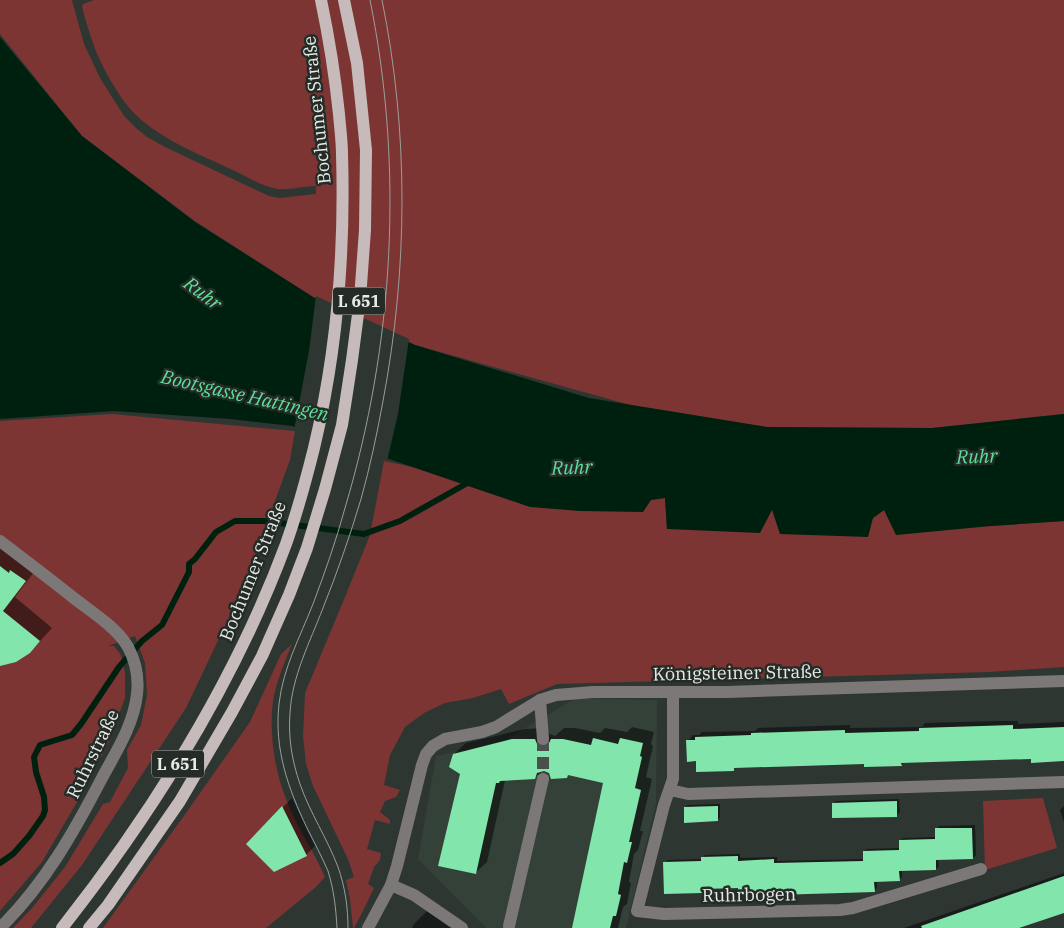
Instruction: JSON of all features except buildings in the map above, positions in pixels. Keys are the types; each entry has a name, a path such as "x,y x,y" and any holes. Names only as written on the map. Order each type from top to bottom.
{"main road":[{"name":"Bochumer Straße","path":"62,928 136,828 182,758 214,702 234,664 286,543 310,463 322,416 332,355 338,304 342,228 342,152 335,72 321,0"},
{"name":"L 651","path":"89,928 108,905 156,836 201,766 262,656 307,548 342,425 360,299 365,230 366,150 357,63 344,0"}],"street":[{"name":"Ruhrstraße","path":"0,541 100,617 122,637 128,646 138,676 133,714 122,740 83,814 53,864 22,905 0,928"},
{"name":"Königsteiner Straße","path":"391,885 422,765 426,754 432,746 445,739 482,732 496,727 540,700 556,695 574,693 826,689 1064,681"},
{"name":"Ruhrbogen","path":"674,692 673,779 664,805 637,911 664,914 840,910 853,908 981,869"},
{"path":"540,700 543,739"},
{"path":"509,926 543,779"},
{"path":"670,790 688,794 1064,782"},
{"path":"368,928 391,885 414,895 462,928"}],"shaded area":[{"path":"0,0 72,0 84,44 100,78 124,116 136,128 165,147 269,196 279,198 316,194 316,186 278,189 260,184 175,143 136,115 121,97 102,65 89,32 82,7 83,4 94,0 1064,0 1064,414 932,428 767,427 634,406 415,345 313,297 195,221 82,136 0,34"},
{"path":"112,414 295,431 290,460 243,588 186,708 82,865 31,928 13,928 65,867 103,804 110,802 128,768 127,750 141,725 147,695 145,663 135,636 108,646 114,646 121,655 125,673 125,698 109,742 42,862 0,911 0,421"},
{"path":"384,461 427,470 651,500 665,498 667,529 773,509 873,518 884,510 991,526 1064,521 1064,667 989,672 557,684 509,704 501,689 473,698 445,703 424,713 405,727 390,755 384,785 400,790 396,797 385,801 380,812 390,820 390,824 375,820 367,849 381,853 380,860 374,867 368,884 374,888 353,928 346,880 354,877 348,859 313,786 306,764 303,736 305,693 370,535"},
{"path":"292,644 274,695 272,708 273,749 282,789 325,877 316,887 266,928 103,928 250,722 281,654"},
{"path":"576,698 657,700 656,803 626,928 486,928 418,859 436,756 504,741"},
{"path":"1043,798 1057,848 985,870 983,801"}],"water":[{"path":"0,37 82,136 195,222 313,297 415,345 589,398 767,427 932,428 1064,414 1064,521 896,535 884,510 873,518 868,537 780,534 772,510 760,533 667,529 665,498 651,500 643,512 580,511 530,507 292,426 230,419 114,411 0,419"}],"pier":[{"path":"316,296 409,339 398,414 387,461 294,430 309,351"}],"waterway":[{"path":"0,863 13,854 43,816 45,810 44,797 36,772 34,757 40,745 72,735 119,667 142,641 162,625 189,572 189,564 216,532 235,521 264,521 364,534 400,521 471,481"}],"tunnel":[{"path":"543,739 543,779"}],"tram line":[{"path":"337,928 332,885 328,871 288,783 281,752 278,721 284,678 330,556 362,446 374,383 383,319 389,256 390,191 381,63 370,0"},
{"path":"348,928 346,897 334,856 309,805 295,767 291,749 290,722 291,699 298,672 338,568 361,499 376,438 391,351 401,251 401,150 391,50 382,0"}],"water label":[{"name":"Ruhr","path":"203,293"},
{"name":"Bootsgasse Hattingen","path":"245,395"},
{"name":"Ruhr","path":"977,456"},
{"name":"Ruhr","path":"572,467"}]}
